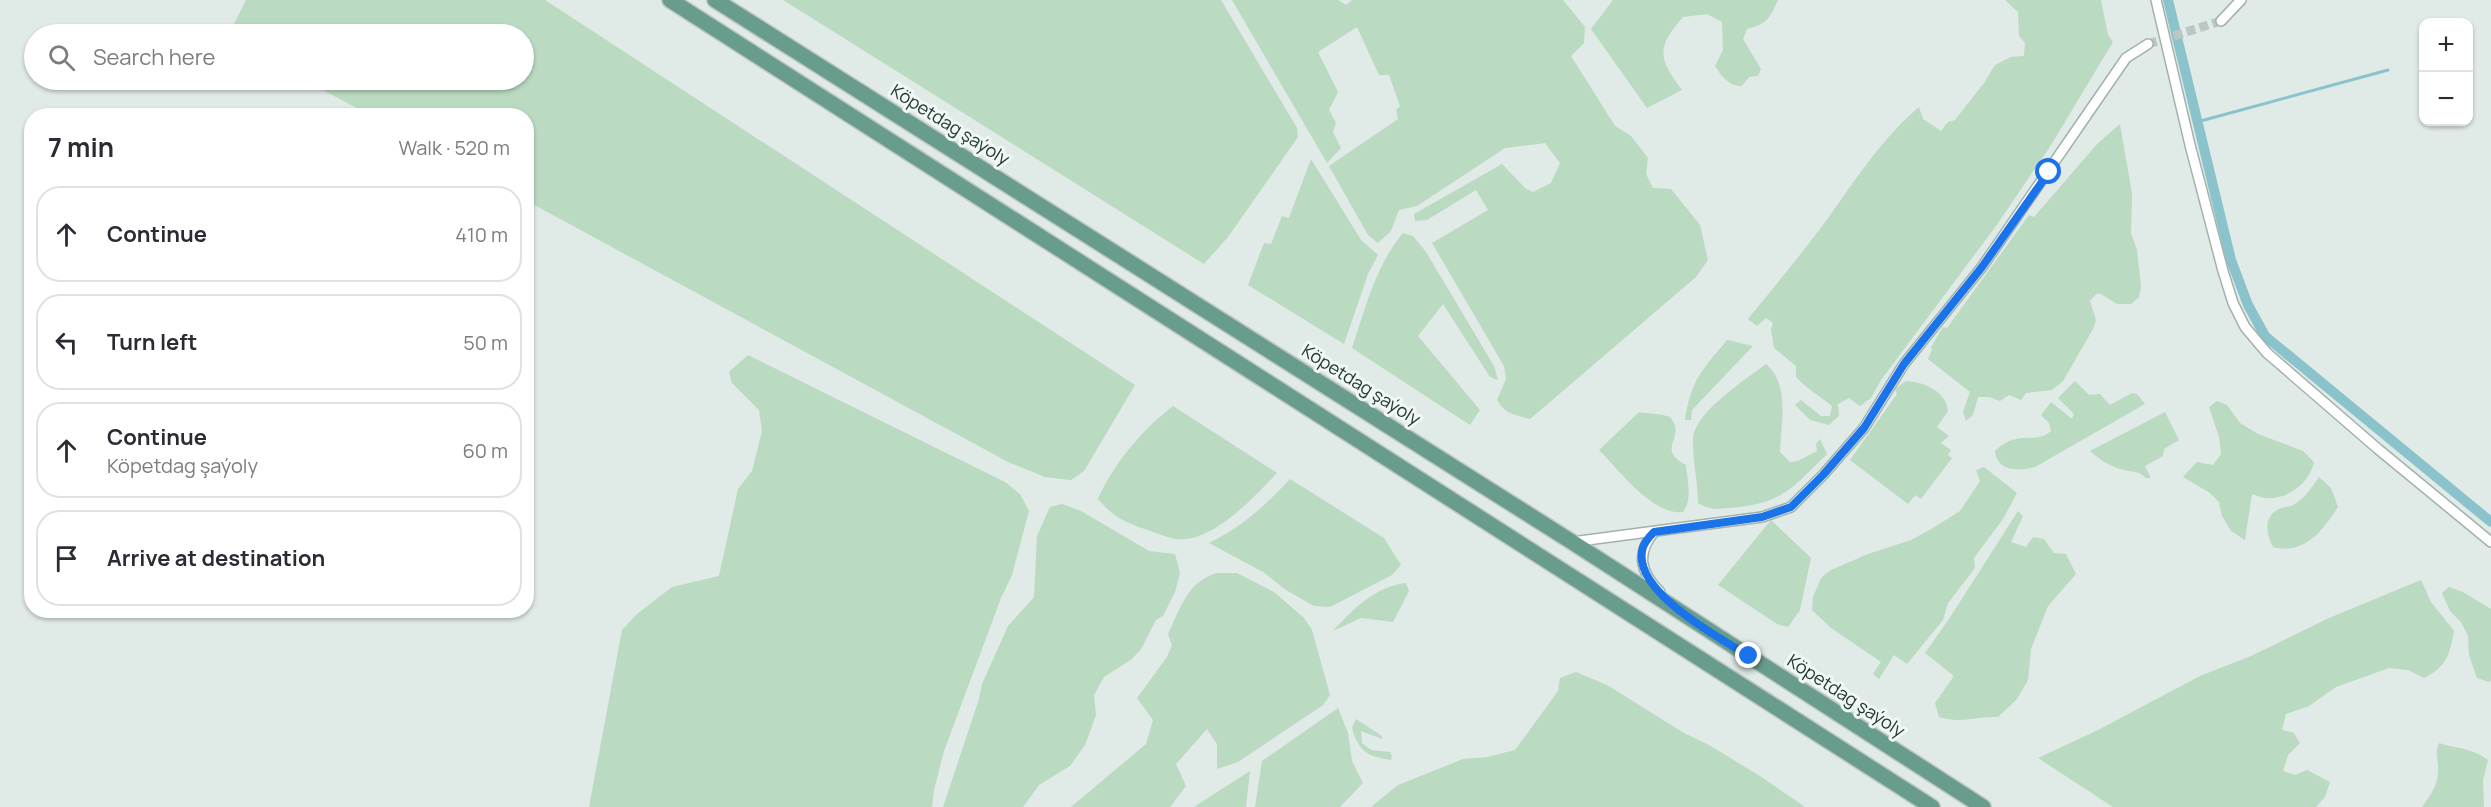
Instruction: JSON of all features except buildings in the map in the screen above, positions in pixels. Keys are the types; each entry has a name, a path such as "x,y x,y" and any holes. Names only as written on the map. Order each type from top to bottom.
{"main road":[{"path":"670,0 1932,807"},
{"name":"Köpetdag şaýoly","path":"715,0 1572,542 1983,807"}],"street":[{"path":"2156,0 2223,271 2233,303 2245,327 2266,353 2491,542"},
{"path":"2221,21 2241,0"},
{"path":"1572,542 1762,517 1791,507 1864,428 1904,364 1982,267 2126,58 2148,44"},
{"path":"1654,532 1643,545 1641,557 1653,585 1675,609"}],"green space":[{"path":"246,0 545,0 1135,385 1084,471 1071,480 1045,477 1008,462 534,205 534,108 357,108 323,90 534,90 534,24 234,24"},
{"path":"783,0 1221,0 1297,128 1298,137 1228,237 1204,264"},
{"path":"1232,0 1338,0 1346,5 1352,0 1563,0 1585,27 1584,43 1571,56 1615,126 1631,136 1648,158 1646,174 1653,188 1671,189 1700,225 1708,260 1696,277 1530,419 1511,413 1497,400 1506,379 1504,366 1432,243 1488,210 1476,190 1427,220 1415,221 1414,214 1502,164 1526,189 1533,192 1551,183 1560,163 1545,143 1505,148 1417,206 1399,210 1391,231 1378,243 1368,235 1329,166 1398,119 1396,110 1400,106 1389,75 1379,75 1357,27 1318,52 1338,92 1329,110 1336,123 1333,132 1341,148 1327,163"},
{"path":"1613,0 1778,0 1767,19 1747,29 1743,39 1761,69 1758,76 1749,77 1742,86 1730,83 1715,66 1723,50 1722,22 1707,14 1683,17 1668,37 1663,53 1668,69 1682,90 1647,108 1591,29"},
{"path":"2005,0 2101,0 2108,35 2113,42 2051,145 1996,226 1881,380 1871,398 1860,406 1849,398 1838,404 1839,416 1829,425 1810,420 1795,405 1801,400 1821,416 1830,416 1832,406 1796,377 1796,366 1774,348 1771,329 1773,323 1766,318 1757,326 1748,319 1814,237 1868,163 1905,120 1919,107 1923,119 1941,131 1948,122 1955,120 1995,65 2011,57 2024,56 2025,43 2019,36 2018,12"},
{"path":"2120,124 2132,194 2131,233 2137,250 2141,287 2139,297 2131,304 2117,304 2101,294 2096,294 2090,301 2096,320 2093,329 2063,381 2052,390 2026,393 2021,400 2009,395 2000,401 1989,397 1978,397 1973,415 1966,421 1963,412 1970,392 1928,359 1931,347 1943,327 1947,328 2029,215 2034,217 2098,143"},
{"path":"1311,159 1361,240 1378,255 1368,274 1344,344 1248,285 1264,243 1271,244 1282,216 1289,218"},
{"path":"1403,233 1413,236 1426,252 1494,366 1498,380 1490,377 1443,304 1418,336 1480,410 1470,425 1352,348 1378,273"},
{"path":"1727,340 1753,346 1692,410 1691,420 1685,420 1694,385"},
{"path":"748,355 1005,482 1020,494 1029,511 1012,575 1001,598 944,751 932,807 589,807 622,630 637,614 672,587 719,576 738,489 752,471 762,431 759,410 732,383 729,372"},
{"path":"1766,364 1774,372 1781,393 1780,452 1790,462 1798,461 1817,451 1816,444 1820,439 1827,454 1794,485 1774,498 1747,506 1713,509 1706,507 1698,503 1693,454 1693,438 1696,428 1712,407"},
{"path":"1906,381 1927,386 1943,398 1948,411 1937,427 1949,436 1941,443 1951,450 1948,455 1952,458 1921,499 1915,495 1908,504 1850,460 1897,394 1895,389"},
{"path":"2075,381 2089,395 2100,394 2110,405 2132,393 2137,394 2145,404 2035,467 2016,469 2000,463 1995,451 2003,444 2018,439 2039,437 2051,431 2049,423 2041,415 2051,402 2072,419 2074,414 2058,398"},
{"path":"2217,401 2227,405 2240,423 2258,434 2303,451 2314,462 2308,477 2289,493 2274,498 2252,494 2245,540 2231,531 2222,516 2219,502 2210,493 2183,477 2197,462 2213,465 2221,454 2219,437 2209,407"},
{"path":"1173,406 1277,473 1231,517 1217,527 1189,539 1175,539 1133,525 1120,519 1098,499 1112,473 1130,448"},
{"path":"1639,412 1670,417 1674,423 1676,430 1672,451 1677,459 1686,465 1688,483 1688,502 1683,512 1660,507 1649,499 1637,490 1599,450"},
{"path":"2165,412 2179,440 2164,449 2163,456 2145,466 2151,478 2115,467 2090,451"},
{"path":"1984,467 2017,493 2003,519 1974,558 1975,568 1948,603 1943,620 1907,664 1894,655 1879,679 1873,674 1881,662 1831,628 1812,610 1813,597 1821,578 1831,570 1868,554 1911,540 1960,511 1980,481 1976,470"},
{"path":"2319,477 2331,488 2338,507 2312,539 2294,548 2273,547 2267,526 2270,516 2279,509 2301,500"},
{"path":"1290,479 1384,538 1401,565 1392,575 1330,607 1314,606 1286,590 1263,572 1209,543 1253,515"},
{"path":"1062,504 1081,511 1149,551 1175,554 1180,573 1175,592 1163,616 1156,620 1141,649 1132,659 1104,677 1094,695 1096,715 1085,745 1070,766 1039,785 1023,807 943,807 982,684 1008,626 1034,597 1037,536 1050,507"},
{"path":"2018,511 2023,516 2011,542 2026,547 2033,537 2044,539 2054,553 2066,554 2076,574 2048,606 2031,649 2028,680 2017,699 1998,717 1955,720 1939,717 1935,703 1954,676 1925,653"},
{"path":"1771,520 1811,558 1800,610 1788,627 1777,624 1718,585"},
{"path":"1217,573 1237,573 1274,592 1304,618 1312,630 1330,695 1323,705 1238,762 1217,769 1217,744 1207,729 1176,764 1186,786 1170,807 1071,807 1146,744 1153,720 1137,698 1167,657 1172,645 1168,634 1186,597 1199,583"},
{"path":"2421,580 2431,602 2454,631 2449,654 2442,665 2424,678 2408,670 2389,668 2336,687 2309,706 2286,714 2282,730 2294,733 2300,743 2288,755 2283,771 2295,775 2307,770 2330,782 2325,797 2316,807 2113,807 2038,758 2098,730 2200,676 2251,656 2329,618"},
{"path":"1406,583 1409,591 1393,622 1361,618 1333,631 1357,607 1375,594"},
{"path":"2449,587 2463,592 2491,609 2491,680 2489,682 2477,678 2469,655 2468,636 2461,622 2450,611 2442,593"},
{"path":"1576,672 1607,685 1684,733 1709,745 1805,807 1371,807 1398,785 1463,759 1487,757 1515,750 1558,691 1560,678"},
{"path":"1338,708 1348,733 1352,761 1363,783 1340,807 1255,807 1262,761"},
{"path":"1356,719 1382,736 1382,739 1361,731 1362,743 1371,750 1390,752 1391,760 1376,757 1361,748 1352,728"},
{"path":"2439,743 2471,751 2488,760 2483,780 2484,807 2422,807 2437,781"},
{"path":"1250,771 1246,807 1194,807"}],"waterway":[{"path":"2168,0 2231,260 2248,305 2265,336 2491,522"},
{"path":"2197,122 2388,70"}],"tunnel":[{"path":"2148,44 2221,21"}],"route":[{"path":"1749,656 1675,609 1656,589 1644,568 1641,557 1643,545 1654,532 1762,517 1791,507 1864,428 1904,364 1982,267 2049,172"}]}
